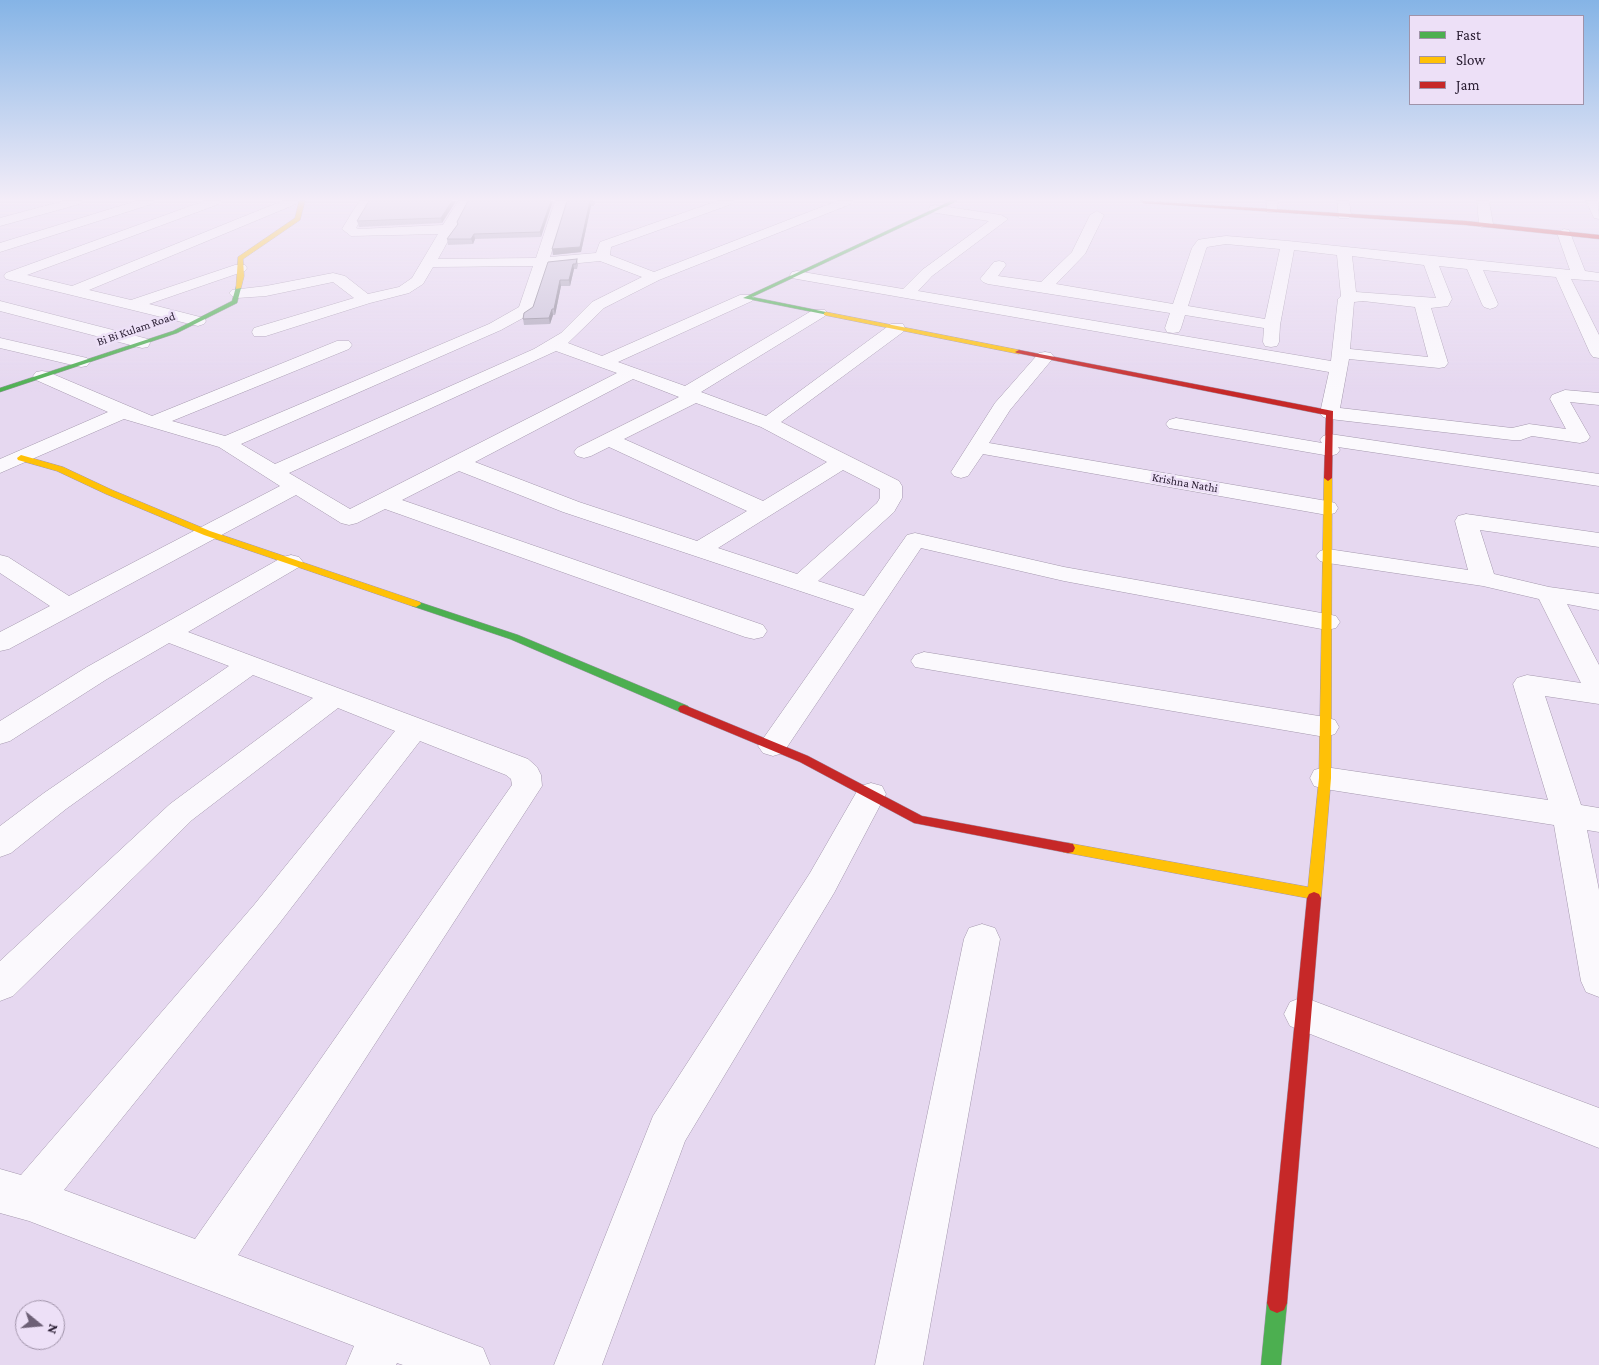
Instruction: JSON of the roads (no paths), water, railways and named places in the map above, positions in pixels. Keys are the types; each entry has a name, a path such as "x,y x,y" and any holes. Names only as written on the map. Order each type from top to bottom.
{"street":[{"path":"6,278 42,265"},
{"path":"73,291 137,265"},
{"path":"240,265 241,276 237,293 266,291 333,277 340,279 365,299"},
{"path":"260,332 413,286 429,265"},
{"path":"226,444 495,327 526,310 539,265"},
{"path":"622,265 654,277"},
{"path":"274,472 540,353 567,336 598,305 654,277 685,265"},
{"path":"603,362 817,265"},
{"path":"906,294 938,265"},
{"path":"999,265 988,278 1272,325"},
{"path":"1045,287 1067,265"},
{"path":"1168,339 1194,265"},
{"path":"1270,356 1272,325 1284,265"},
{"path":"1345,265 1349,298"},
{"path":"1271,1365 1325,778 1327,508 1330,413 1340,360 1346,299 1363,296 1422,303 1442,303 1444,299 1431,265"},
{"path":"1470,265 1599,277"},
{"path":"1473,265 1490,304"},
{"path":"1575,265 1579,275"},
{"path":"132,305 240,268"},
{"path":"1561,273 1599,353"},
{"path":"797,274 1270,356 1439,363 1422,303"},
{"path":"6,278 73,291 198,321"},
{"name":"Bi Bi Kulam Road","path":"0,390 175,332 236,302 237,293"},
{"path":"746,298 1330,413 1512,434 1520,434 1530,430 1589,439"},
{"path":"0,306 142,342"},
{"path":"584,452 691,395 819,313"},
{"path":"768,423 897,328"},
{"path":"0,343 81,362"},
{"path":"554,344 768,423 891,486 891,498 886,508 802,583"},
{"path":"153,422 343,346"},
{"path":"961,472 1002,407 1045,357"},
{"path":"42,376 124,412 226,444 350,518 632,373"},
{"path":"1589,439 1559,399 1565,396 1599,399"},
{"path":"0,467 124,412"},
{"path":"1176,424 1599,480"},
{"path":"609,440 764,510"},
{"name":"Krishna Nathi","path":"977,447 1327,508"},
{"path":"21,458 60,469 109,492 207,533 514,637 804,759 919,820 1314,894"},
{"path":"700,549 842,462"},
{"path":"458,463 571,507 870,606"},
{"path":"0,643 296,486"},
{"path":"384,500 754,631"},
{"path":"1483,579 1466,521 1599,540"},
{"path":"773,746 915,540 1064,574 1327,622"},
{"path":"1328,556 1483,579 1549,594 1599,602"},
{"path":"0,562 68,606"},
{"path":"0,734 97,673 291,562"},
{"path":"1549,594 1599,693"},
{"path":"167,632 517,766 526,775 527,786 204,1266"},
{"path":"924,661 1325,728"},
{"path":"0,844 55,801 250,664"},
{"path":"1599,693 1527,684 1584,818 1599,981"},
{"path":"0,985 181,812 335,696"},
{"path":"414,728 266,915 14,1195 204,1266 378,1350 466,1365"},
{"path":"1325,778 1584,818"},
{"path":"578,1365 668,1130 822,883 871,794"},
{"path":"899,1365 982,939"},
{"path":"1303,1014 1599,1128"}]}
